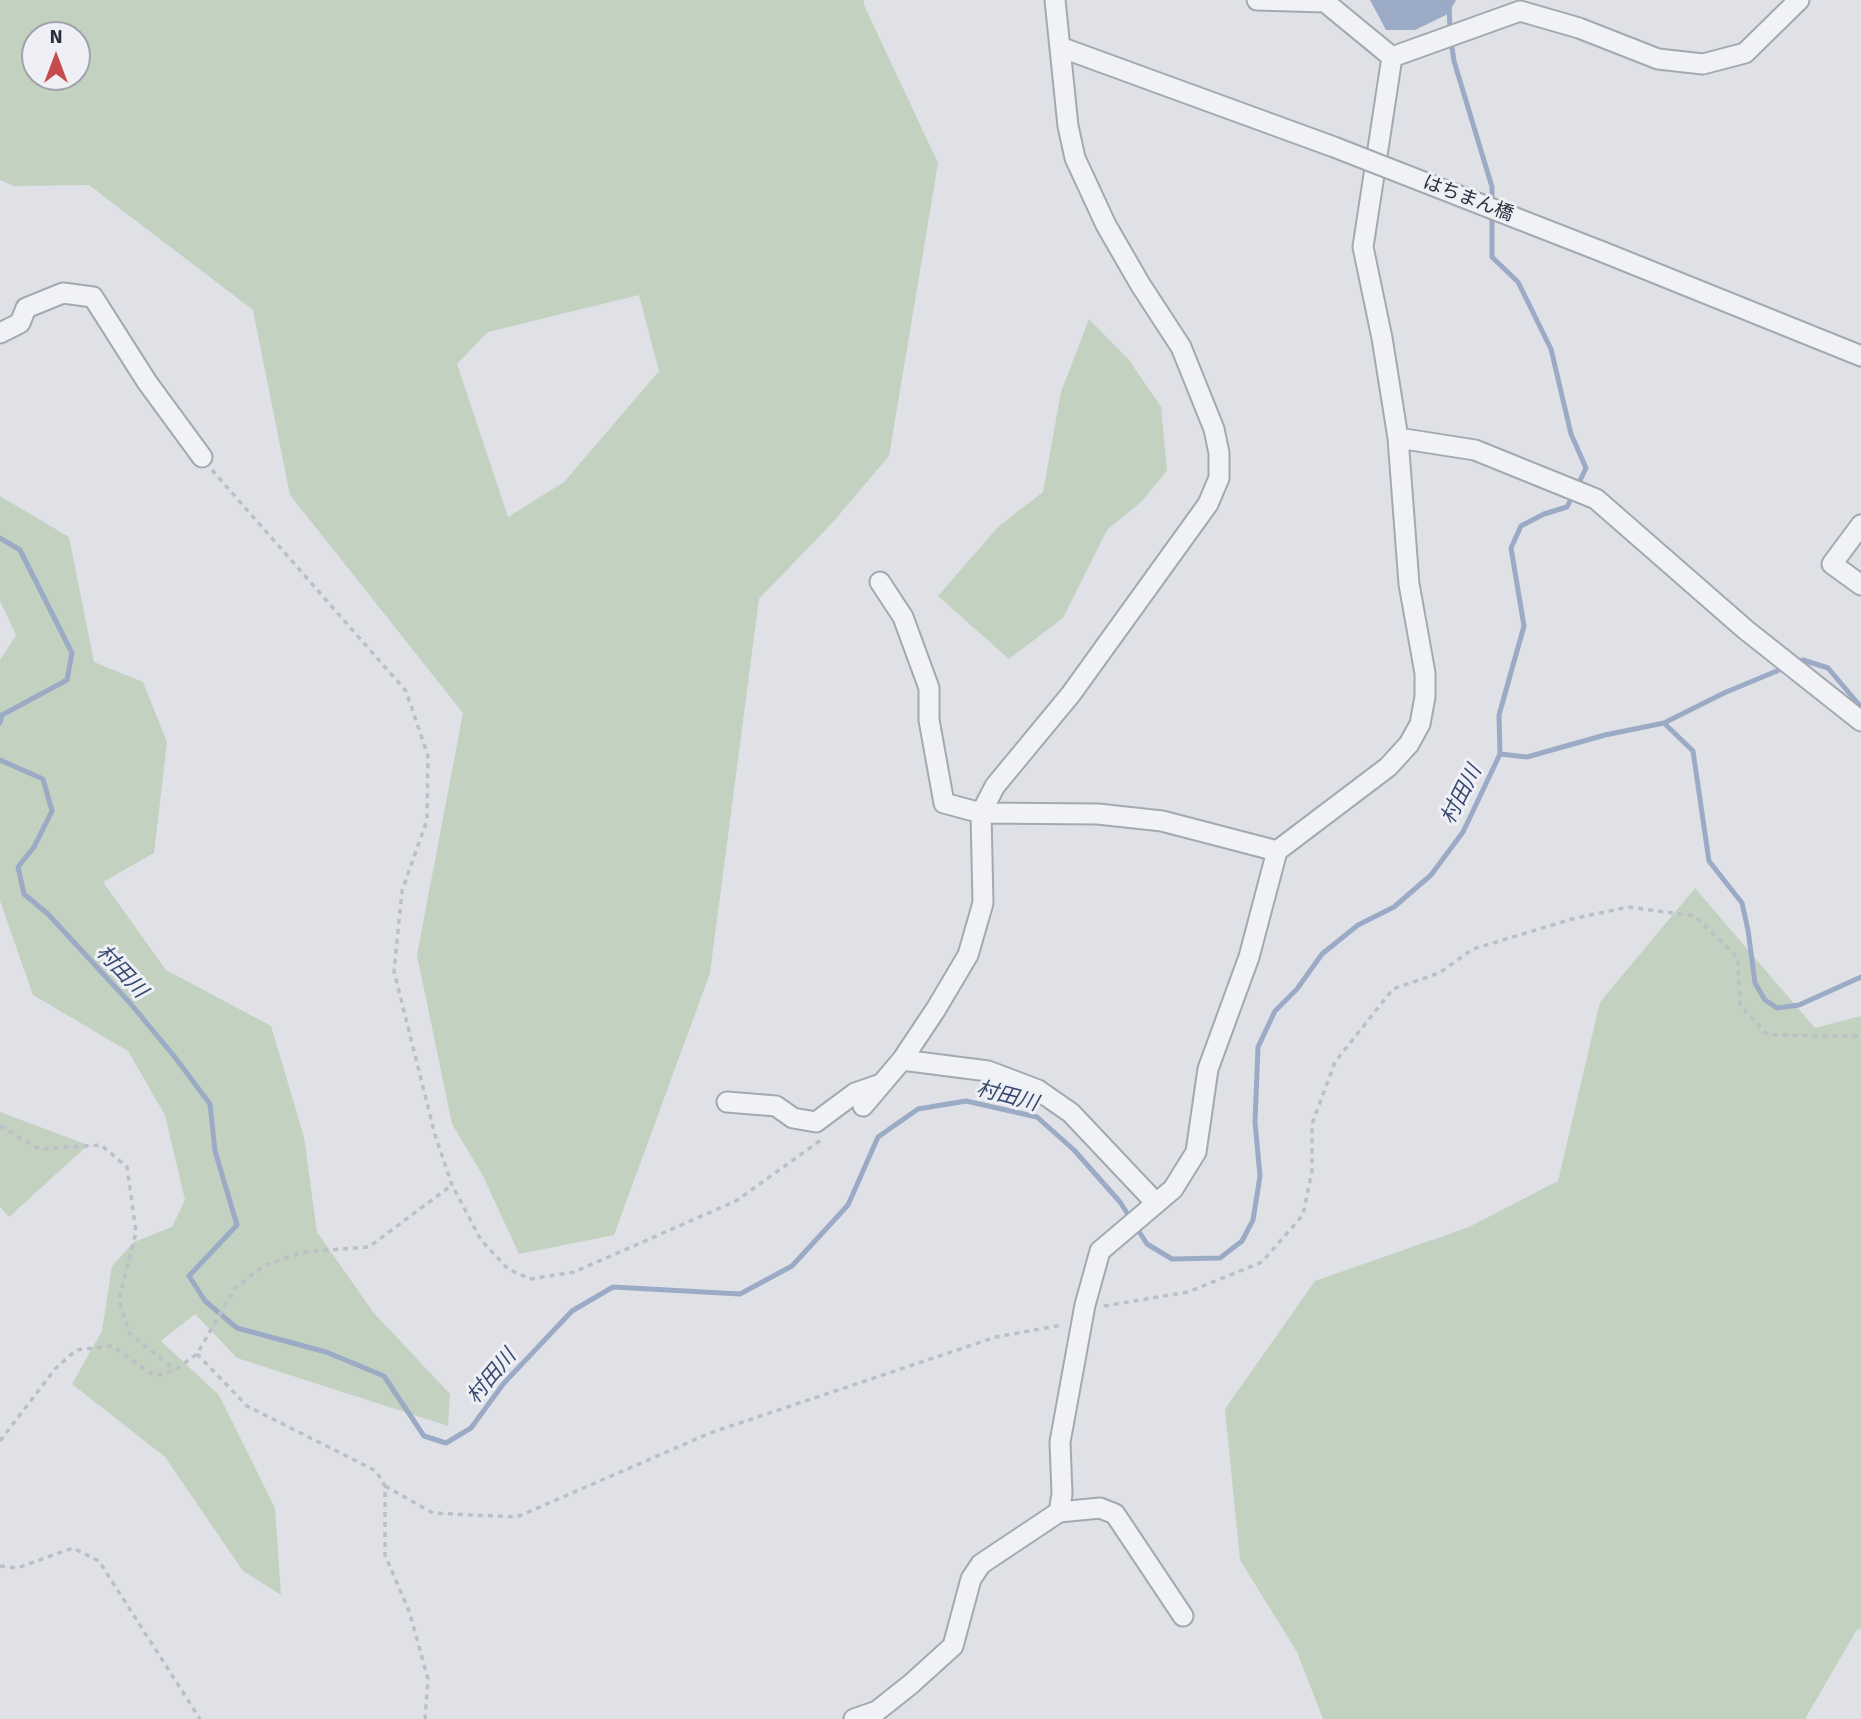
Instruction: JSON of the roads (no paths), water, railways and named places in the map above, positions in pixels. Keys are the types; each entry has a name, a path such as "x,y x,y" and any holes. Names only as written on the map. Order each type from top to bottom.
{"street":[{"path":"863,1106 902,1060 968,955 983,903 981,813 995,786 1071,694 1208,504 1219,478 1219,453 1214,429 1181,347 1106,225 1074,158 1068,126 1055,0"},
{"path":"1257,0 1325,2 1392,57"},
{"path":"1392,57 1520,11 1578,28 1658,59 1703,64 1745,53 1799,0"},
{"name":"はちまん橋","path":"1060,47 1334,147 1861,356"},
{"path":"1059,1512 1062,1494 1060,1442 1083,1315 1100,1251 1173,1189 1196,1152 1208,1069 1249,957 1277,851 1388,767 1409,744 1420,724 1425,697 1425,673 1409,584 1398,439 1382,338 1363,247 1392,57"},
{"path":"0,333 20,323 26,308 63,293 93,297 147,382 202,457"},
{"path":"1398,439 1475,450 1595,499 1746,630 1861,721"},
{"path":"1861,525 1832,564 1861,585"},
{"path":"880,582 903,617 929,688 929,720 944,803 981,813 1098,814 1162,821 1277,851"},
{"path":"902,1060 988,1071 1038,1090 1071,1112 1156,1203"},
{"path":"727,1102 776,1106 793,1118 816,1122 855,1093 882,1084"},
{"path":"856,1719 877,1711 953,1646 971,1579 981,1564 1059,1512 1100,1508 1115,1514 1183,1616"}],"water":[{"path":"1370,0 1456,0 1448,14 1415,30 1386,30"}],"waterway":[{"path":"1449,0 1450,32"},
{"path":"1451,41 1454,61 1492,187 1492,204"},
{"path":"1492,214 1492,257 1518,282 1551,349 1571,434 1586,468 1577,487"},
{"name":"村田川","path":"0,760 43,779 52,811 34,847 18,867 24,894 48,914 130,1003 210,1104 215,1151 237,1225 189,1276 205,1301 237,1328 326,1352 384,1376 424,1436 446,1443 471,1428 504,1383 572,1311 613,1287 740,1294 792,1266 848,1205 878,1137 918,1109 966,1101 1037,1117 1074,1150 1120,1202 1147,1244 1172,1259 1220,1258 1242,1241 1253,1220 1260,1176 1255,1122 1258,1047 1275,1011 1297,989 1322,954 1358,925 1394,907 1431,875 1463,832 1500,754 1499,715 1524,626 1511,548 1521,526 1544,514 1567,507 1573,495"},
{"name":"村田川","path":"0,538 20,550 72,653 67,680 2,715 0,723"},
{"path":"1796,663 1803,660 1828,668 1861,707"},
{"name":"村田川","path":"1500,754 1527,757 1605,735 1664,723 1724,693 1784,668"},
{"name":"村田川","path":"1664,723 1693,751 1709,861 1742,903 1755,983 1765,1000 1777,1008 1799,1005 1861,977"}]}
